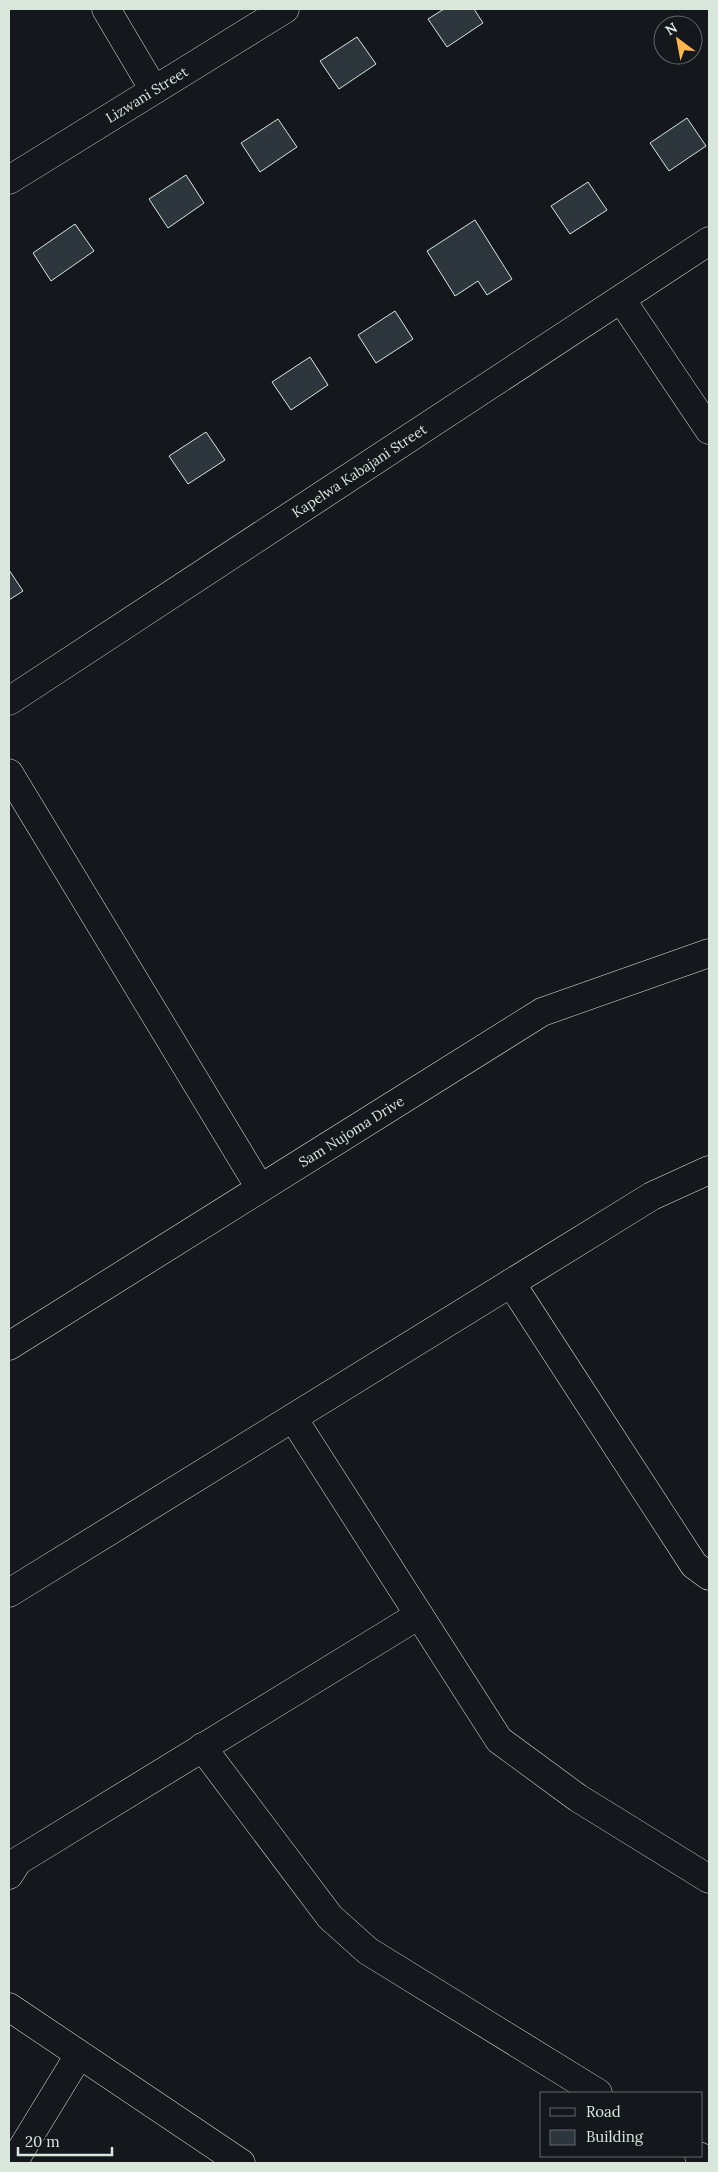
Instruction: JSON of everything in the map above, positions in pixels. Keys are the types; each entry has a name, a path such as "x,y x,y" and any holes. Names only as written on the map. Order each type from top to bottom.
{"street":[{"path":"106,9 154,90"},
{"name":"Lizwani Street","path":"9,180 285,9"},
{"name":"Kapelwa Kabajani Street","path":"9,701 709,241"},
{"path":"621,300 709,430"},
{"path":"9,773 260,1188"},
{"name":"Sam Nujoma Drive","path":"9,1346 542,1012 709,952"},
{"path":"9,1593 652,1196 709,1170"},
{"path":"511,1283 694,1565 709,1576"},
{"path":"293,1418 499,1740 578,1798 709,1879"},
{"path":"9,1874 18,1861 419,1615"},
{"path":"202,1747 330,1917 368,1951 596,2092"},
{"path":"9,2007 241,2163"},
{"path":"13,2163 80,2055"}],"building":[{"path":"444,9 474,9 483,23 447,47 428,19"},
{"path":"357,37 376,64 339,89 320,61"},
{"path":"687,118 706,146 669,171 650,143"},
{"path":"278,119 297,147 260,172 241,143"},
{"path":"186,175 204,203 168,228 149,199"},
{"path":"588,182 607,210 570,234 551,206"},
{"path":"475,220 512,279 487,295 478,281 455,296 427,251"},
{"path":"75,224 94,251 51,281 33,253"},
{"path":"395,311 413,339 376,363 358,335"},
{"path":"310,357 328,385 291,410 272,382"},
{"path":"206,432 225,460 188,484 169,456"},
{"path":"9,570 23,591 9,600"}]}
